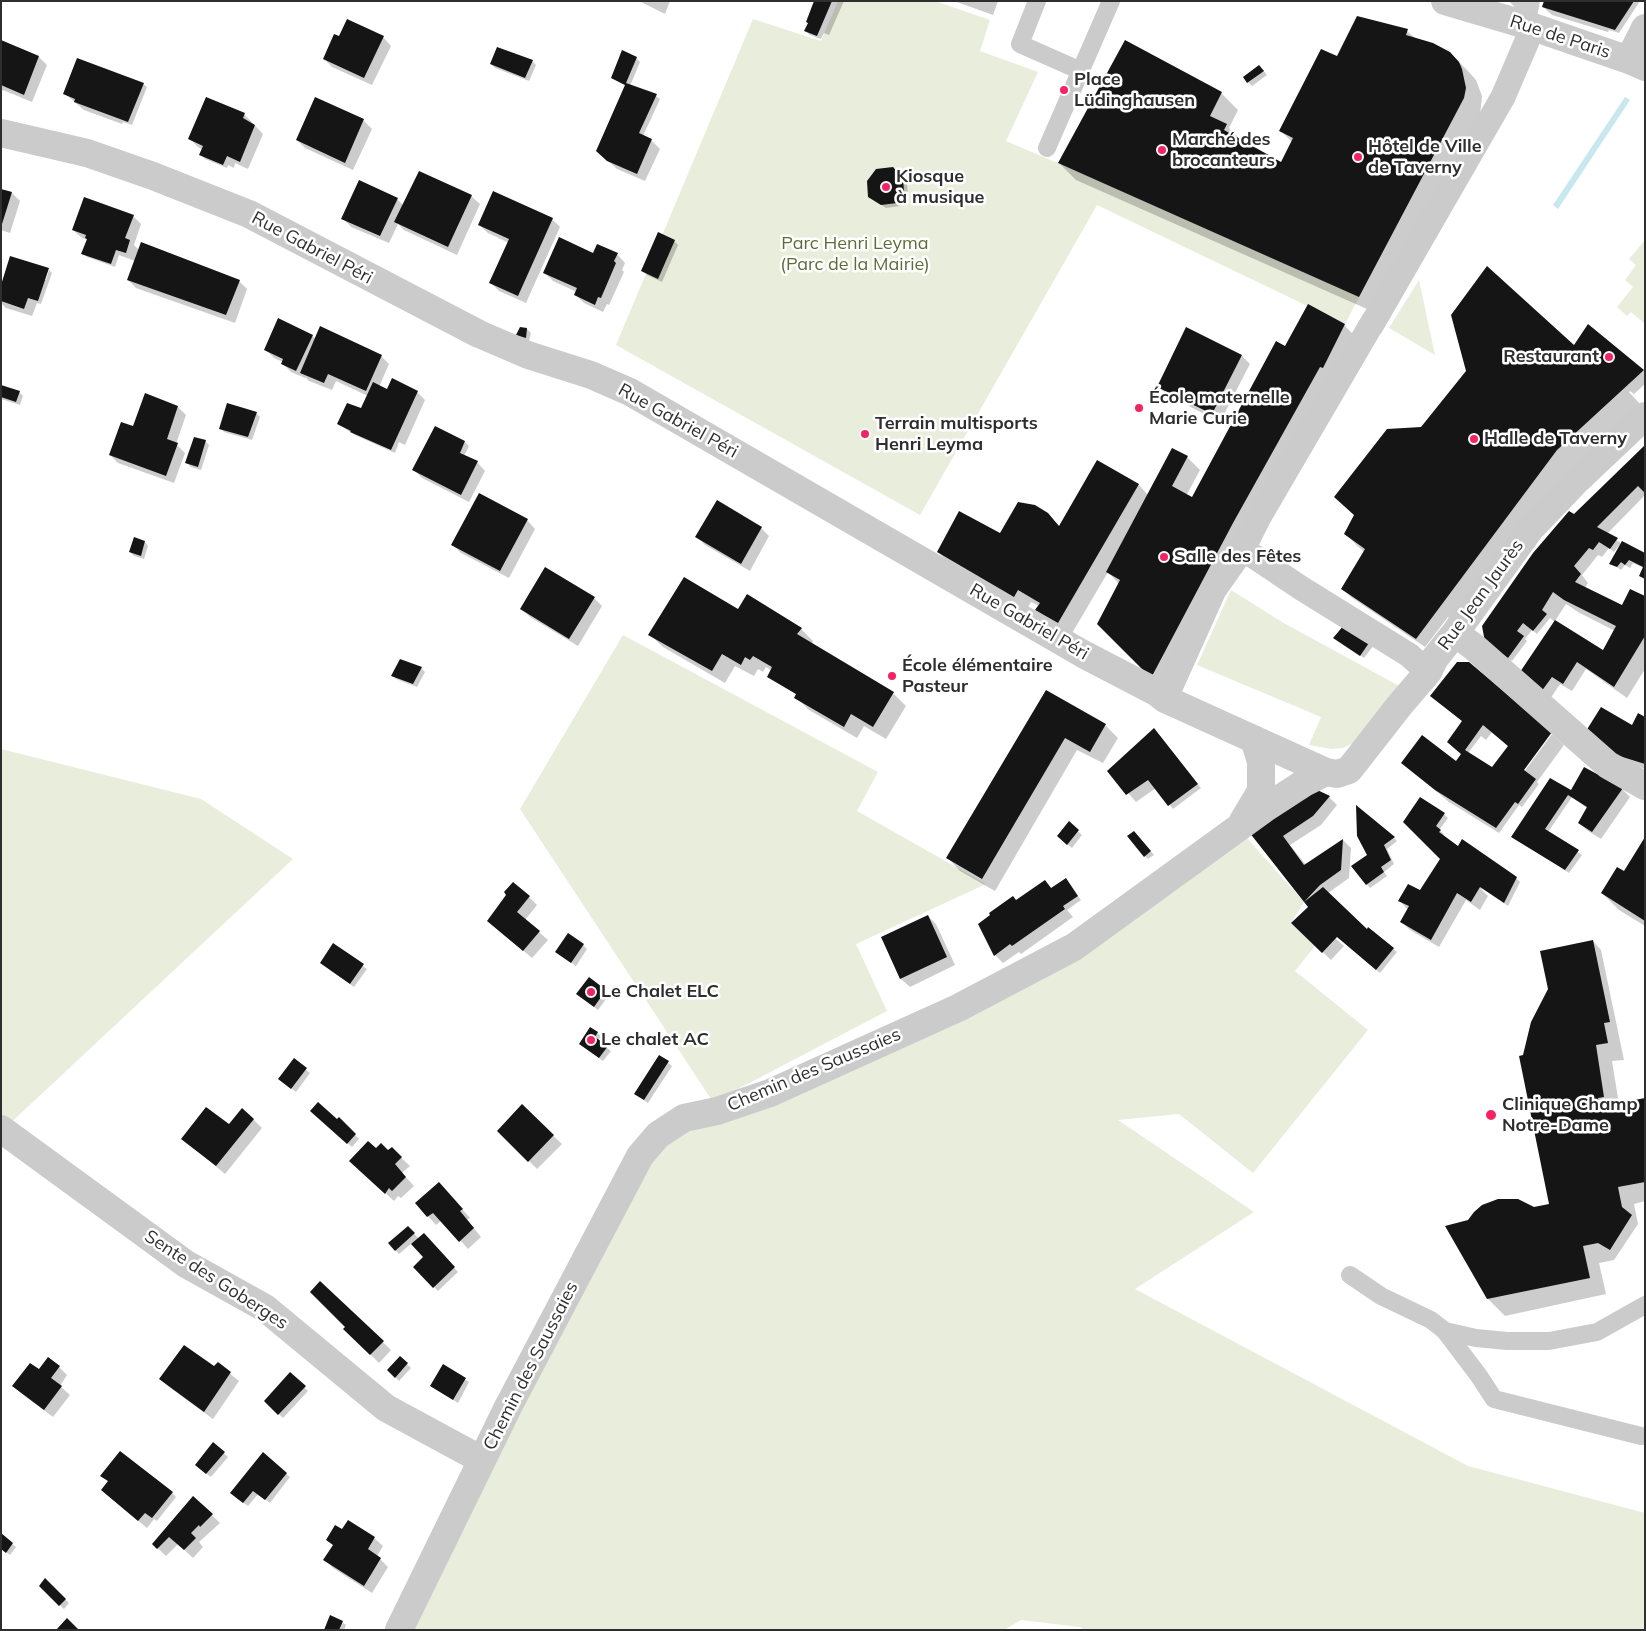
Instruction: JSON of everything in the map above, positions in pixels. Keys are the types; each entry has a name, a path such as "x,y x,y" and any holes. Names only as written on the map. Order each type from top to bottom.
{"street":[{"name":"Rue de Paris","path":"1445,1 1533,27 1637,64"},
{"path":"1165,698 1214,590 1243,549 1259,517 1503,97 1533,27"},
{"path":"1637,64 1645,28"},
{"name":"Rue Gabriel Péri","path":"1,133 87,152 249,214 479,334 528,355 591,374 630,392 1083,654 1165,698 1326,772"},
{"name":"Rue Jean Jaurès","path":"1326,772 1336,774 1349,770 1428,672 1435,658 1530,528 1645,416"},
{"path":"1243,549 1301,588 1409,655 1428,672"},
{"path":"1455,633 1474,647 1608,765 1645,786"},
{"name":"Chemin des Saussaies","path":"1238,828 1253,807 1261,791 1261,762 1254,739"},
{"name":"Chemin des Saussaies","path":"399,1630 482,1460 640,1156 658,1135 684,1118 717,1111 770,1093 958,1008 1074,946 1299,785 1326,772"},
{"name":"Sente des Goberges","path":"1,1129 186,1264 265,1308 386,1408 482,1460"}],"lane":[{"path":"1037,1 1020,44 1082,71"},
{"path":"1047,148 1111,1"},
{"path":"1350,1275 1381,1296 1431,1320 1445,1332 1494,1399 1641,1436"},
{"path":"1445,1332 1507,1341 1549,1341 1596,1332 1645,1305"}],"green space":[{"name":"Parc Henri Leyma (Parc de la Mairie)","path":"838,1 935,1 990,20 980,51 1038,72 1006,141 1359,297 1345,324 1097,205 920,515 616,345 753,19 821,41"},
{"path":"1645,240 1645,324 1631,312 1627,316 1617,307 1633,287 1625,280 1636,265 1629,259"},
{"path":"1419,280 1435,355 1389,328"},
{"path":"1231,590 1282,622 1401,687 1357,741 1343,748 1331,749 1309,745 1321,717 1197,665"},
{"path":"623,635 878,772 857,811 986,884 856,944 887,1011 713,1102 520,809"},
{"path":"1,749 201,799 293,859 3,1130 1,1129"},
{"path":"1238,828 1304,902 1291,923 1315,946 1295,971 1368,1030 1253,1173 1179,1114 1118,1120 1254,1212 1135,1289 1468,1466 1645,1513 1645,1630 1085,1630 1080,1627 1021,1620 1004,1630 399,1630 658,1135 958,1008"}],"water":[{"path":"1625,97 1630,100 1558,209 1553,205"}],"building":[{"path":"814,1 832,1 817,36 804,31"},
{"path":"1544,1 1634,1 1615,30 1542,7"},
{"path":"1357,16 1408,29 1406,35 1433,43 1450,52 1459,62 1466,88 1464,98 1359,297 1058,163 1125,40 1222,92 1210,116 1227,124 1224,130 1281,162 1293,138 1279,131 1321,49 1337,56"},
{"path":"347,19 384,36 364,78 323,59 334,34 339,36"},
{"path":"1,40 39,56 24,95 1,85"},
{"path":"497,47 533,60 525,78 490,64"},
{"path":"622,50 637,57 626,83 657,94 639,133 652,139 637,174 607,161 596,151 625,85 611,78"},
{"path":"77,58 144,83 128,122 74,102 75,99 63,94"},
{"path":"1259,65 1264,71 1247,83 1243,77"},
{"path":"206,97 245,113 243,118 255,125 240,162 227,156 223,165 199,155 203,146 188,139"},
{"path":"315,97 364,119 345,163 296,140"},
{"name":"Kiosque à musique","path":"893,167 903,178 904,192 897,203 881,205 868,197 867,181 876,169"},
{"path":"419,171 472,195 448,247 394,222"},
{"path":"359,180 398,198 380,236 341,219"},
{"path":"1,189 12,192 2,224 1,224"},
{"path":"493,191 553,218 518,296 489,283 509,239 478,225"},
{"path":"84,197 134,215 125,238 130,240 126,253 116,250 111,264 81,254 87,239 85,238 86,235 72,230"},
{"path":"658,232 675,240 658,279 641,271"},
{"path":"559,237 593,253 597,244 618,253 614,261 616,263 601,298 598,297 595,305 574,295 577,288 543,273"},
{"path":"141,242 240,280 226,315 127,280"},
{"path":"10,256 49,268 38,301 28,298 24,309 1,301 1,285"},
{"name":"Halle de Taverny","path":"1487,266 1574,345 1588,324 1644,370 1557,450 1416,639 1341,589 1365,549 1344,534 1354,515 1334,497 1387,429 1421,427 1466,371 1451,315"},
{"path":"1308,304 1345,324 1323,368 1320,367 1233,523 1151,678 1097,624 1120,580 1106,572 1172,448 1188,456 1172,486 1192,497 1276,341 1285,346"},
{"path":"278,318 313,335 296,371 281,364 283,359 264,350"},
{"path":"320,326 382,355 366,391 328,374 324,383 300,373"},
{"path":"520,327 527,328 526,338 516,335"},
{"path":"1186,327 1242,355 1212,414 1157,387"},
{"path":"392,378 418,391 391,450 350,432 337,424 347,403 361,408 373,382 387,389"},
{"path":"1,385 20,391 16,402 1,397"},
{"path":"145,393 178,406 167,439 178,443 166,476 109,455 121,422 133,426"},
{"path":"227,403 257,412 248,437 219,429"},
{"path":"435,426 465,441 460,453 478,461 461,495 412,470"},
{"path":"194,437 206,440 198,467 185,463"},
{"path":"1645,445 1645,493 1638,486 1597,527 1618,538 1610,549 1599,542 1593,550 1589,548 1574,566 1581,574 1575,582 1622,605 1630,589 1645,596 1645,636 1614,687 1577,662 1563,684 1552,677 1541,692 1520,672 1555,620 1603,650 1616,626 1564,600 1553,592 1542,610 1547,614 1533,631 1523,623 1517,631 1524,636 1508,658 1485,642 1482,626 1533,553 1569,511 1574,514"},
{"path":"1097,460 1139,484 1058,623 1035,610 1040,603 1018,590 1014,597 937,552 959,511 1000,533 1018,502 1035,505 1048,513 1059,526"},
{"path":"479,493 528,519 500,571 451,545"},
{"path":"717,500 762,527 741,564 695,537"},
{"path":"134,537 145,541 141,556 129,552"},
{"path":"1622,541 1645,553 1645,579 1639,576 1643,567 1629,560 1625,565 1621,562 1617,567 1609,564"},
{"path":"545,567 595,597 569,639 520,609"},
{"path":"684,577 738,609 747,594 802,628 797,634 894,692 873,727 851,714 844,727 794,698 796,694 767,677 772,667 753,656 750,660 745,657 741,665 722,654 712,671 648,635"},
{"path":"1344,625 1371,640 1360,656 1333,638"},
{"path":"400,659 422,667 413,684 391,676"},
{"path":"1457,662 1469,662 1552,732 1524,770 1536,779 1518,804 1515,802 1496,828 1435,790 1401,763 1422,735 1456,761 1461,754 1447,742 1462,721 1430,696","holes":["1483,725 1508,746 1492,767 1465,750"]},
{"path":"1046,690 1106,724 1090,752 1065,738 982,879 946,858"},
{"path":"1601,707 1632,725 1638,713 1645,717 1645,764 1613,754 1586,731"},
{"path":"1154,728 1198,784 1168,806 1148,780 1126,795 1107,771"},
{"path":"1584,767 1623,788 1592,832 1578,823 1587,807 1568,795 1545,829 1579,850 1565,870 1511,837 1550,778 1571,790"},
{"path":"1311,787 1330,796 1313,816 1283,836 1304,865 1343,839 1341,870 1320,885 1304,902 1249,832"},
{"path":"1420,797 1445,813 1436,826 1441,830 1439,832 1458,846 1462,839 1517,877 1504,903 1480,887 1471,902 1457,893 1431,940 1400,922 1409,906 1398,901 1408,884 1420,890 1440,859 1403,822"},
{"path":"1356,805 1395,837 1384,845 1391,860 1381,867 1384,872 1366,885 1351,866 1367,855 1357,836"},
{"path":"1069,821 1079,830 1067,845 1057,836"},
{"path":"1134,831 1151,851 1144,857 1127,836"},
{"path":"1645,837 1645,921 1601,893 1617,867 1624,871"},
{"path":"1066,878 1078,896 1063,906 1065,909 1012,946 1010,944 994,956 978,924 990,915 989,913 1013,896 1016,900 1045,880 1051,888"},
{"path":"513,882 530,896 517,912 540,931 523,951 487,921 506,895 504,892"},
{"path":"1323,887 1367,929 1368,927 1394,948 1376,970 1337,937 1322,953 1291,923 1308,907 1304,902"},
{"path":"928,915 947,957 900,979 881,937"},
{"path":"568,933 584,944 571,963 555,952"},
{"path":"1593,940 1610,1022 1604,1023 1608,1043 1596,1045 1604,1097 1598,1098 1599,1107 1645,1098 1645,1182 1618,1187 1622,1207 1632,1215 1610,1250 1598,1243 1583,1246 1590,1278 1487,1299 1445,1226 1468,1220 1482,1205 1498,1199 1518,1199 1534,1207 1549,1204 1519,1056 1523,1055 1531,1022 1548,989 1540,951"},
{"path":"333,943 364,964 350,984 320,963"},
{"name":"Le Chalet ELC","path":"589,977 606,990 594,1007 576,994"},
{"name":"Le chalet AC","path":"590,1027 598,1032 595,1037 608,1046 599,1058 579,1044"},
{"path":"659,1055 669,1061 644,1100 634,1094"},
{"path":"294,1058 307,1068 291,1089 278,1079"},
{"path":"318,1102 337,1119 339,1117 356,1134 347,1144 310,1111"},
{"path":"522,1104 554,1135 528,1162 497,1131"},
{"path":"206,1107 229,1124 242,1108 254,1119 216,1166 181,1139"},
{"path":"368,1141 376,1148 381,1143 388,1150 392,1147 402,1157 395,1164 406,1177 392,1191 389,1188 385,1194 349,1161"},
{"path":"439,1182 463,1209 460,1211 474,1228 459,1242 433,1213 427,1217 415,1203"},
{"path":"408,1226 415,1233 395,1251 388,1243"},
{"path":"424,1233 455,1267 433,1288 413,1267 423,1257 411,1244"},
{"path":"320,1281 384,1341 370,1355 343,1329 345,1327 310,1292"},
{"path":"184,1345 214,1366 218,1362 231,1372 204,1412 159,1379"},
{"path":"400,1356 408,1363 395,1378 387,1370"},
{"path":"48,1357 60,1366 51,1378 62,1386 44,1410 12,1386 30,1363 39,1369"},
{"path":"443,1364 466,1378 453,1400 430,1386"},
{"path":"290,1372 306,1386 278,1415 264,1401"},
{"path":"213,1442 225,1452 206,1474 195,1465"},
{"path":"120,1451 173,1492 152,1518 145,1513 138,1521 101,1490 108,1481 100,1476"},
{"path":"263,1452 287,1473 265,1500 253,1491 243,1503 230,1493"},
{"path":"193,1496 213,1514 191,1533 196,1538 184,1550 169,1537 157,1549 152,1544"},
{"path":"348,1520 375,1537 368,1549 381,1558 364,1586 323,1560 333,1545 326,1540 335,1525 342,1529"},
{"path":"1,1533 13,1543 6,1553 1,1549"},
{"path":"45,1578 66,1599 59,1606 39,1586"},
{"path":"330,1615 343,1621 339,1630 324,1630"},
{"path":"67,1618 79,1630 56,1630"}],"place":[{"name":"Place Lüdinghausen","path":"1064,90"},
{"name":"Marché des brocanteurs","path":"1162,150"},
{"name":"Hôtel de Ville de Taverny","path":"1358,157"},
{"name":"Kiosque à musique","path":"886,187"},
{"name":"Restaurant","path":"1609,357"},
{"name":"École maternelle Marie Curie","path":"1139,408"},
{"name":"Terrain multisports Henri Leyma","path":"865,434"},
{"name":"Halle de Taverny","path":"1474,439"},
{"name":"Salle des Fêtes","path":"1164,557"},
{"name":"École élémentaire Pasteur","path":"892,676"},
{"name":"Le Chalet ELC","path":"591,992"},
{"name":"Le chalet AC","path":"591,1040"},
{"name":"Clinique Champ Notre-Dame","path":"1491,1115"}]}
